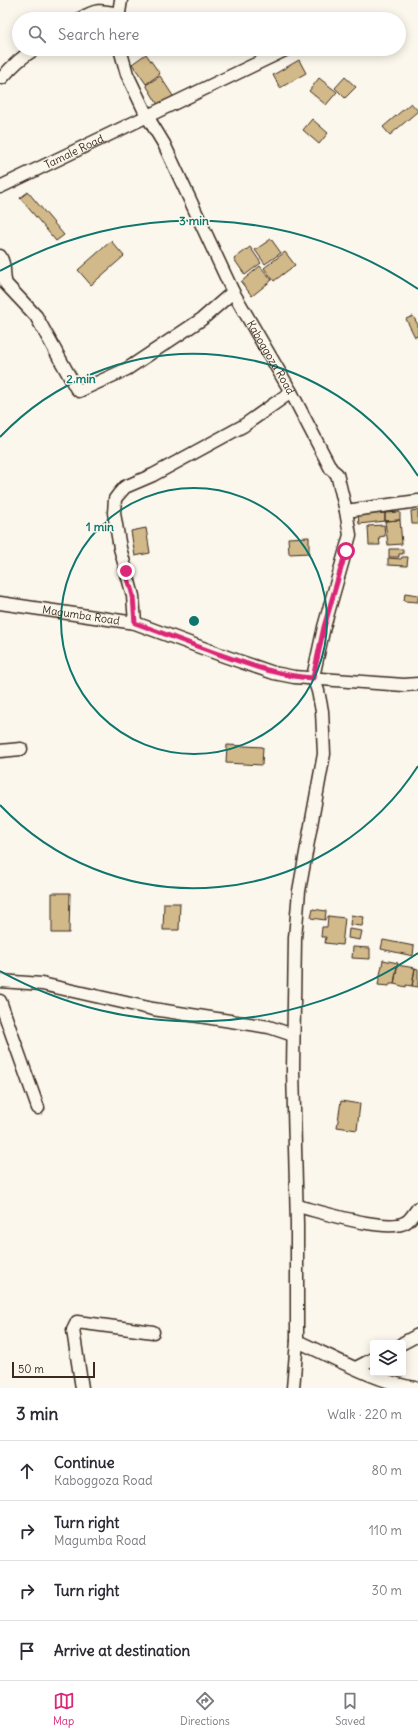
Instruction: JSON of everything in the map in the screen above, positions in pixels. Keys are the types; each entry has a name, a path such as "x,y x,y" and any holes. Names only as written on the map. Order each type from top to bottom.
{"street":[{"path":"119,12 121,0"},
{"path":"94,12 99,10 104,12"},
{"path":"2,78 12,65 23,56"},
{"name":"Kaboggoza Road","path":"122,56 127,74 147,116 164,144 233,292 291,392 331,469 337,474 350,535 324,627 313,678"},
{"name":"Tamale Road","path":"0,187 272,56"},
{"path":"0,256 5,265 4,278 6,284 36,316 79,391 106,380 127,368 202,319 233,292"},
{"path":"135,623 133,596 120,548 114,513 115,499 125,487 153,475 243,426 291,392"},
{"path":"346,511 418,501"},
{"name":"Magumba Road","path":"0,603 135,623 274,673 294,677 404,685 418,684"},
{"path":"293,1388 297,1341 297,1206 293,1035 296,984 295,938 299,891 324,754 322,710 318,691 313,678"},
{"path":"0,751 21,749"},
{"path":"0,981 42,984 153,1009 269,1027 293,1035"},
{"path":"1,1008 38,1108"},
{"path":"297,1206 356,1221 389,1226 406,1222 418,1208"},
{"path":"82,1388 73,1330 77,1322 153,1332"},
{"path":"406,1341 418,1335"},
{"path":"297,1341 390,1382 415,1388"},
{"path":"356,1368 370,1361"}],"building":[{"path":"143,56 147,56 160,74 146,84 132,64"},
{"path":"299,60 306,73 280,88 273,75"},
{"path":"160,76 175,99 160,108 146,85"},
{"path":"345,77 356,87 345,98 335,88"},
{"path":"319,78 337,92 326,105 309,91"},
{"path":"411,103 418,111 390,135 383,127"},
{"path":"312,119 328,133 319,144 303,130"},
{"path":"28,192 64,235 56,241 20,198"},
{"path":"271,239 281,253 265,264 255,250"},
{"path":"111,241 124,256 91,285 78,270"},
{"path":"250,247 261,263 245,275 234,259"},
{"path":"285,252 295,265 274,281 264,268"},
{"path":"260,266 272,280 252,296 241,282"},
{"path":"413,316 418,325 418,336 415,337 406,319"},
{"path":"418,510 418,524 412,524 411,511"},
{"path":"400,512 400,520 385,521 385,513"},
{"path":"385,513 385,521 359,524 358,515"},
{"path":"400,520 402,544 388,545 385,521"},
{"path":"384,525 385,536 379,537 380,545 369,545 368,526"},
{"path":"146,528 150,553 135,556 131,531"},
{"path":"309,537 309,553 289,554 288,538"},
{"path":"389,549 403,549 403,554 399,554 399,557 389,557"},
{"path":"402,557 408,557 407,566 388,565 388,558 401,559"},
{"path":"405,593 418,595 418,602 404,601"},
{"path":"227,745 263,747 262,765 226,763"},
{"path":"52,893 70,893 69,933 52,933"},
{"path":"164,903 180,903 179,930 163,930"},
{"path":"313,909 326,911 325,920 311,918"},
{"path":"351,915 364,917 362,926 350,925"},
{"path":"328,916 345,918 342,945 325,943 326,937 321,937 322,927 327,927"},
{"path":"349,929 362,931 360,940 348,938"},
{"path":"383,940 414,946 413,956 381,949"},
{"path":"353,947 370,948 370,959 352,958"},
{"path":"383,960 398,963 394,984 390,984 389,986 378,985"},
{"path":"397,965 415,968 412,986 406,985 406,987 394,984"},
{"path":"415,968 418,969 418,987 412,986"},
{"path":"341,1101 360,1104 357,1130 337,1127"}],"route":[{"path":"126,571 133,596 135,623 274,673 294,677 313,678 324,627 346,551"}]}
